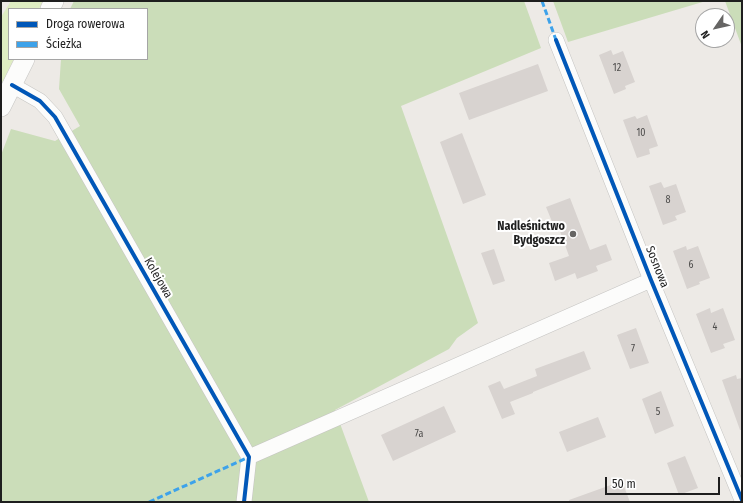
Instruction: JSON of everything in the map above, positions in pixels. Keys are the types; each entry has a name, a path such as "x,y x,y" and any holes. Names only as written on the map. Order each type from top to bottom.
{"street":[{"name":"Sosnowa","path":"556,40 651,280 742,500"},
{"path":"1,107 24,60"},
{"name":"Kolejowa","path":"12,84 40,101 55,117 249,457"},
{"path":"244,502 249,457 651,280"}],"green space":[{"path":"11,1 43,1 40,8 8,8 8,60 14,60 1,85 1,17"},
{"path":"74,1 524,1 541,48 401,106 478,323 457,338 449,349 335,410 369,502 1,502 1,155 11,129 55,141 80,126 59,89 61,60 148,60 148,8 70,8"},
{"path":"553,1 706,1 568,42"},
{"path":"725,1 742,1 742,47 735,28 735,8 728,8"}],"building":[{"path":"611,50 613,55 623,51 635,82 625,86 626,89 614,94 599,55"},
{"path":"538,64 548,91 469,120 459,93"},
{"path":"647,115 658,146 649,149 650,154 637,158 623,120 635,116 637,119"},
{"path":"462,133 486,195 463,204 440,142"},
{"path":"661,182 664,188 676,184 686,212 675,216 677,220 663,225 649,186"},
{"name":"Nadleśnictwo Bydgoszcz","path":"570,198 590,250 606,244 612,260 596,266 598,271 577,279 575,273 555,281 549,263 569,256 557,223 553,224 546,207"},
{"path":"686,246 687,250 698,246 710,278 687,289 673,251"},
{"path":"494,249 505,281 493,285 481,253"},
{"path":"710,308 711,313 723,308 735,340 723,344 725,348 711,353 696,314"},
{"path":"636,328 649,363 630,369 617,335"},
{"path":"584,351 591,369 510,402 515,414 502,419 488,386 500,381 504,389 537,376 535,369"},
{"path":"736,375 737,379 742,378 742,430 740,430 722,380"},
{"path":"661,391 674,426 655,434 642,399"},
{"path":"444,406 456,432 393,461 381,435"},
{"path":"598,417 606,437 567,452 559,432"},
{"path":"685,456 698,488 679,495 667,463"},
{"path":"622,481 630,502 569,502 569,500"}],"marked path":[{"path":"542,1 556,40"},
{"path":"149,502 249,457"}],"cycle path":[{"path":"556,40 651,280 742,500"},
{"path":"12,85 40,101 55,117 249,457 244,502"}],"place":[{"name":"Nadleśnictwo Bydgoszcz","path":"573,234"}]}
